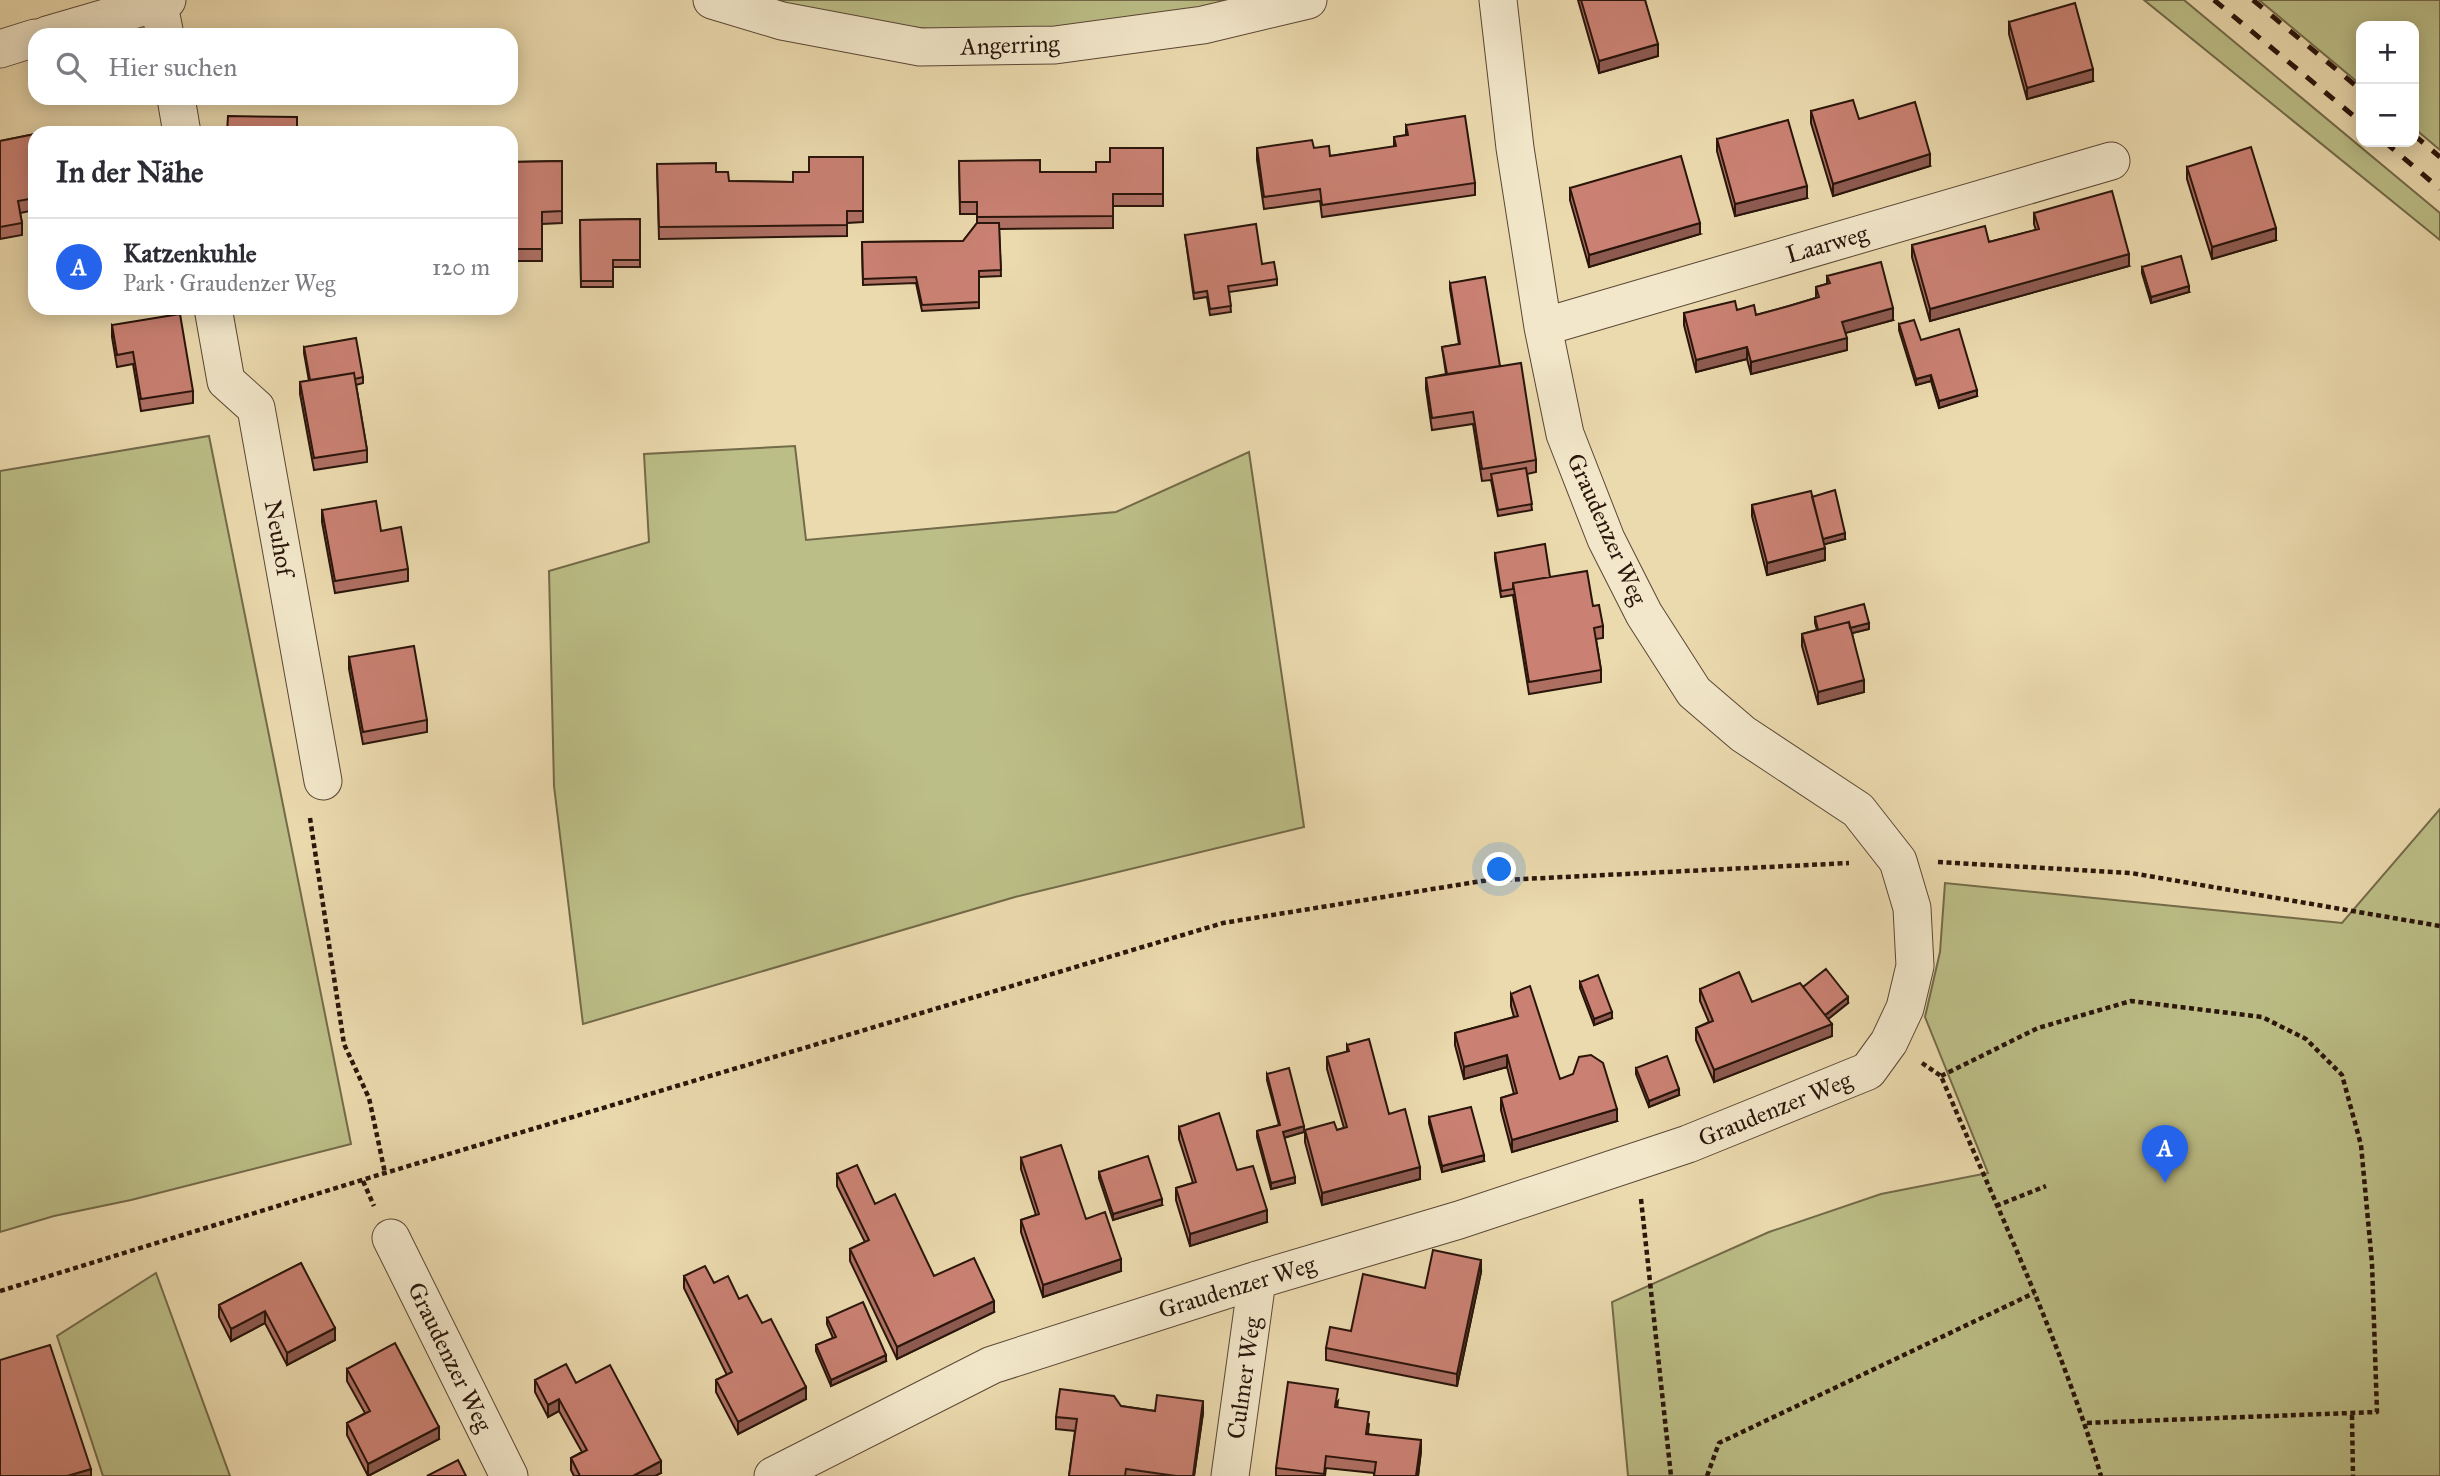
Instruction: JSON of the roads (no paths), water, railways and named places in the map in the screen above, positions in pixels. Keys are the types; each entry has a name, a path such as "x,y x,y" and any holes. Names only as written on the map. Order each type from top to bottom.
{"street":[{"name":"Angerring","path":"712,0 782,21 920,47 1055,45 1203,25 1308,0"},
{"name":"Graudenzer Weg","path":"774,1476 992,1365 1257,1280 1459,1220 1688,1144 1868,1071 1889,1042 1905,1008 1915,966 1912,908 1898,861 1858,810 1743,734 1694,692 1644,614 1606,539 1565,434 1543,327 1515,148 1498,0"},
{"path":"78,28 162,9"},
{"path":"0,49 28,40"},
{"path":"177,105 181,126"},
{"name":"Laarweg","path":"1543,327 2111,161"},
{"name":"Neuhof","path":"214,315 226,382 256,408 323,781"},
{"name":"Graudenzer Weg","path":"391,1238 509,1476"},
{"name":"Culmer Weg","path":"1230,1476 1257,1280"}],"railway":[{"path":"2214,0 2356,118"},
{"path":"2253,0 2356,86"},
{"path":"2419,139 2440,157"},
{"path":"2391,147 2440,189"}],"place":[{"name":"Katzenkuhle","path":"2165,1183"}]}
